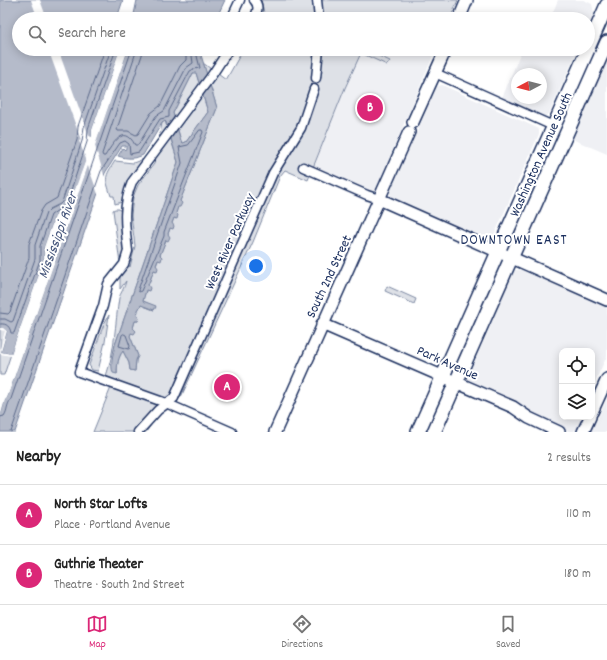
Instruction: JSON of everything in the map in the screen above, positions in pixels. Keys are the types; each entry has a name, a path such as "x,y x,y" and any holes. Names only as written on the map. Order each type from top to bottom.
{"main road":[{"name":"Washington Avenue South","path":"595,32 607,5"},
{"name":"Washington Avenue South","path":"434,432 607,42"},
{"name":"Washington Avenue South","path":"418,432 584,56"}],"street":[{"path":"234,12 240,0"},
{"path":"254,0 258,8 257,12"},
{"path":"317,0 318,12"},
{"path":"462,12 467,0"},
{"path":"224,56 202,89 140,169 132,182 127,194 125,208 128,251 127,257 124,264 108,284 79,372 166,403 232,432"},
{"path":"316,78 318,56"},
{"path":"413,122 443,56"},
{"path":"435,73 553,126"},
{"name":"West River Parkway","path":"138,432 166,403 174,398 273,173 301,128 314,89"},
{"name":"South 2nd Street","path":"274,432 409,132"},
{"path":"303,167 607,300"},
{"name":"Park Avenue","path":"322,324 513,407 528,418 559,432"},
{"path":"595,405 607,379"},
{"path":"583,432 589,420"}],"shaded area":[{"path":"261,0 458,0 453,12 264,12"},
{"path":"558,0 584,0 592,4 594,12 553,12"},
{"path":"239,56 360,56 345,88 308,180 285,170 280,176 253,242 181,397 159,414 146,432 93,432 114,380 106,376 113,347 119,298 126,281 120,289 120,276 129,265 130,267 135,246 131,215 133,197 138,185 154,164 162,123 165,121 178,162 115,345 117,374 118,361 123,351 129,363 130,370 135,371 138,356 130,336 131,333 136,331 133,328 135,321 138,321 139,318 137,316 138,310 141,305 154,310 156,307 143,301 143,299 154,270 156,271 156,266 174,218 176,219 178,206 217,108 203,63 226,80"},
{"path":"360,56 368,56 387,65 390,61 379,56 433,56 370,203 310,177 345,88"},
{"path":"368,56 379,56 390,61 387,65"},
{"path":"519,56 575,56 549,114 545,116 516,104 547,104 547,68 514,68"},
{"path":"607,62 607,154 572,139"},
{"path":"195,72 208,112 186,142 183,143 181,141 173,113 193,73"},
{"path":"511,76 511,102 502,98"},
{"path":"442,85 539,130 539,134 492,240 488,241 393,199 390,195 390,191 436,89 438,86"},
{"path":"144,159 130,179 122,202 115,204 114,196 111,196 107,175 115,161 133,163"},
{"path":"119,209 121,212 124,245 124,253 120,264 113,210"},
{"path":"515,270 522,270 607,307 607,356 595,382 595,348 559,348 559,420 580,420 578,428 573,432 563,429 558,424 467,383 467,378"},
{"path":"387,286 416,299 414,304 385,291"},
{"path":"109,315 105,342 98,371 92,370 89,365 104,324"},
{"path":"0,328 5,329 11,354 4,375 0,375"},
{"path":"607,399 607,432 590,432 596,423"}],"water":[{"path":"0,0 123,0 119,12 12,12 12,56 118,56 92,130 92,143 69,208 66,215 60,214 55,216 44,247 44,260 11,354 1,352 7,331 0,328"},
{"path":"137,0 225,0 219,12 134,12"},
{"path":"126,56 201,56 217,108 180,201 182,203 180,207 178,207 176,213 178,215 177,219 174,218 172,223 174,226 173,229 170,228 168,234 170,237 168,241 166,240 160,255 162,257 161,261 158,260 156,265 158,268 157,271 154,270 148,285 150,288 149,291 146,290 143,301 156,306 154,310 141,305 138,310 137,316 139,318 138,321 135,321 133,328 136,331 134,334 131,333 130,336 138,356 135,371 130,370 129,363 123,351 118,362 117,374 113,373 112,359 115,345 178,162 165,121 162,123 143,155 131,158 118,156 123,148 125,150 126,148 126,146 122,146 105,173 15,432 0,432 0,417 7,398","holes":["193,73 196,73 208,112 186,142 183,143 181,141 173,113"]}],"pier":[{"path":"31,0 40,0 44,12 35,12"},
{"path":"51,56 60,56 89,136 92,137 92,130 118,56 120,56 94,131 93,144 71,209 67,216 60,216 56,218 46,247 46,261 13,355 0,354 5,331 0,330 0,328 7,331 1,352 11,354 44,260 44,247 55,216 66,214 86,159 79,141 81,140"},
{"path":"124,56 126,56 95,146 105,178 99,197 88,166 0,417 0,407 5,397"}],"place":[{"name":"Guthrie Theater","path":"370,108"},
{"name":"North Star Lofts","path":"227,387"}],"district":[{"name":"DOWNTOWN EAST","path":"514,239"}],"water label":[{"name":"Mississippi River","path":"57,235"}]}
